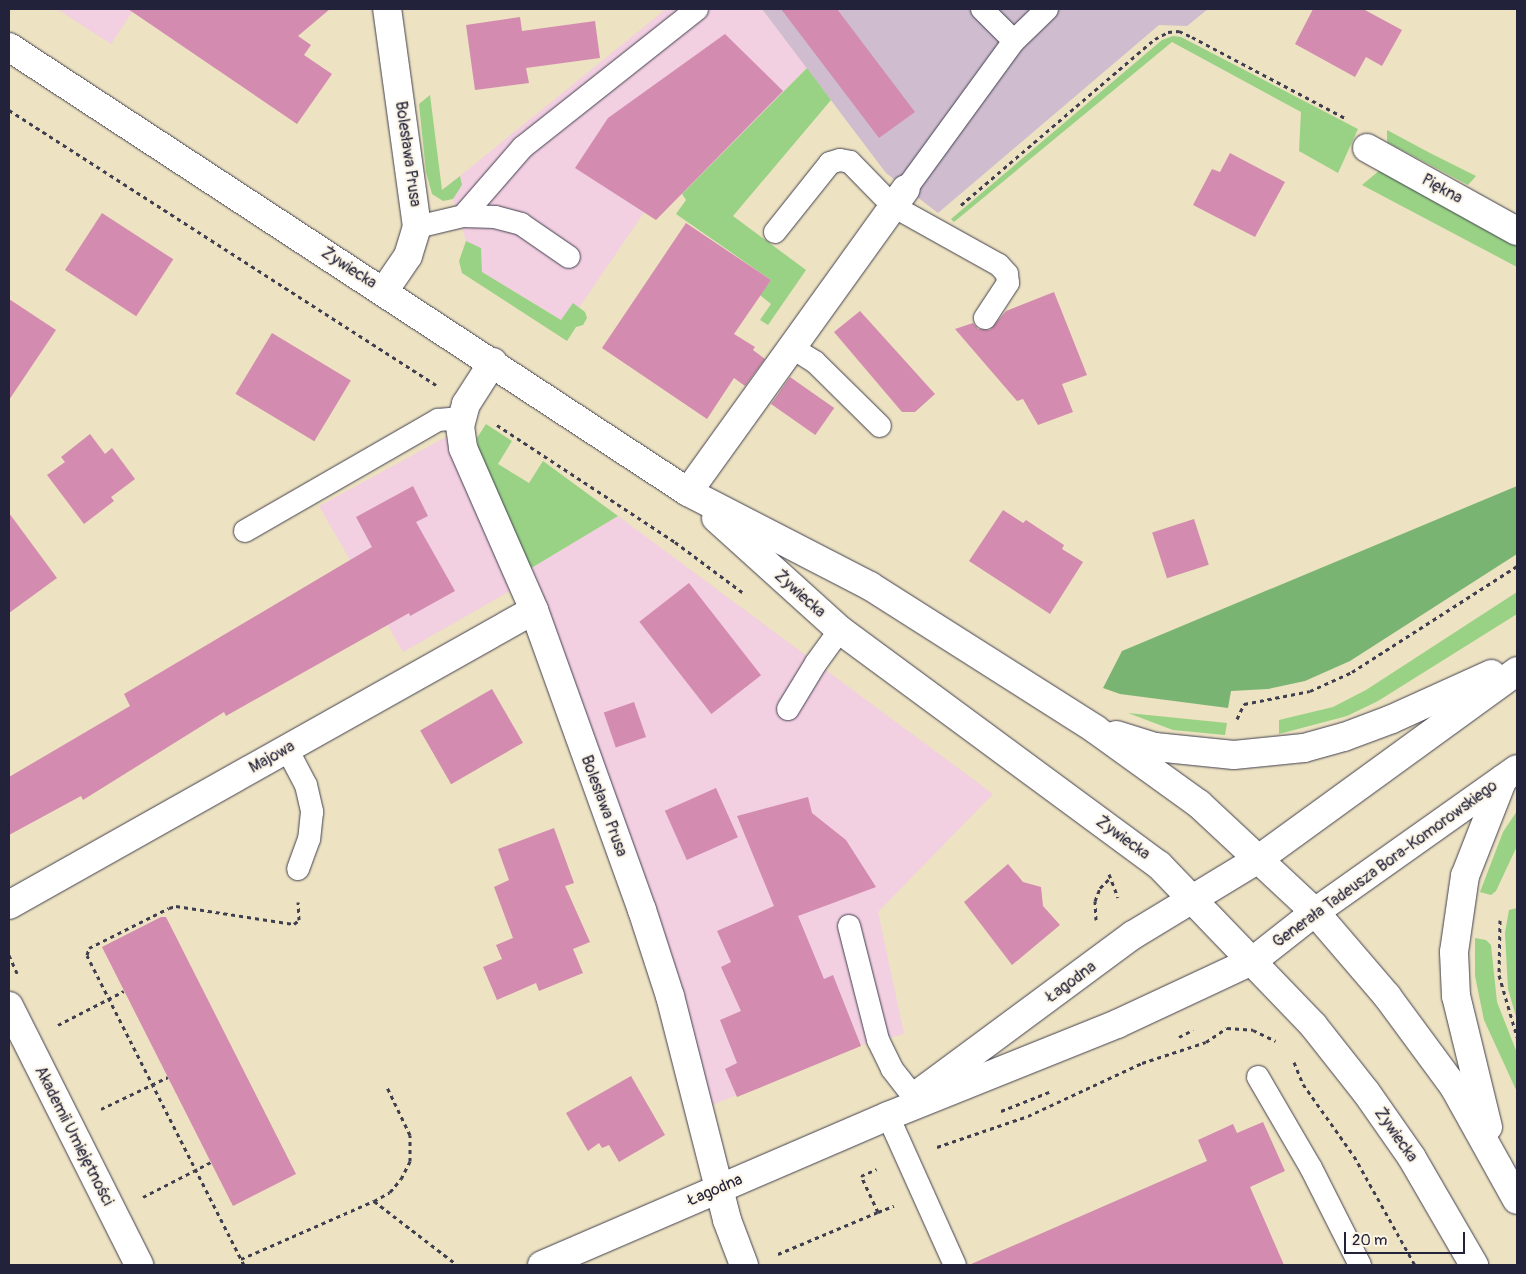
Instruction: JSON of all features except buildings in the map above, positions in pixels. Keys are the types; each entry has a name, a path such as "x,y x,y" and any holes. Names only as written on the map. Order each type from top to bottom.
{"main road":[{"name":"Bolesława Prusa","path":"384,291 408,256 417,227 387,9"},
{"name":"Żywiecka","path":"9,47 493,362 688,492 870,586 1095,729 1199,804 1260,858 1315,912 1424,1044 1496,1160 1517,1200"},
{"name":"Piękna","path":"1367,148 1517,231"},
{"path":"688,492 899,197"},
{"path":"464,411 493,362"},
{"name":"Bolesława Prusa","path":"464,411 463,448 534,610 667,988 720,1189 744,1265"},
{"name":"Żywiecka","path":"688,492 840,630 1148,857 1192,899 1254,960 1313,1025 1366,1092 1412,1158 1474,1265"},
{"name":"Majowa","path":"9,905 534,610"},
{"path":"1095,729 1155,747 1196,752 1259,755 1344,738 1392,719 1517,661"},
{"path":"1260,858 1517,671"},
{"path":"1496,1160 1456,996 1454,952 1465,876 1510,774"},
{"name":"Generała Tadeusza Bora-Komorowskiego","path":"1254,960 1315,912 1510,774"},
{"name":"Łagodna","path":"888,1116 1133,935 1260,858"},
{"name":"Łagodna","path":"542,1265 888,1116 1117,1024 1254,960"},
{"name":"Akademii Umiejętności","path":"9,1006 139,1265"}],"lane":[{"path":"463,216 523,147 697,9"},
{"path":"982,9 1014,41"},
{"path":"899,197 1014,41 1047,9"},
{"path":"775,232 830,163 840,160 850,162 899,197 934,228 1000,265 1007,274 1008,283 986,318"},
{"path":"417,227 463,216 495,217 520,224 569,256"},
{"path":"791,347 815,362 880,426"},
{"path":"245,531 438,420 464,411"},
{"path":"788,709 816,663 840,630"},
{"path":"287,749 306,785 312,812 309,839 298,869"},
{"path":"849,926 878,1040 892,1069 914,1097"},
{"path":"1258,1077 1303,1152 1360,1265"},
{"path":"888,1116 955,1265"}],"path":[{"path":"934,228 1155,38 1168,32 1179,31 1192,37 1362,127 1367,148"},
{"path":"9,110 464,411 675,542 745,595"},
{"path":"1106,870 1118,897"},
{"path":"244,1265 108,1000 87,955 89,948 176,906 294,924 299,920 297,894"},
{"path":"1500,920 1500,974 1517,1037"},
{"path":"56,1026 124,992"},
{"path":"770,1258 878,1212 861,1176 907,1157 1028,1116 1142,1063 1206,1042 1227,1028 1253,1030 1280,1044"},
{"path":"1291,1053 1303,1084 1354,1156 1415,1265"},
{"path":"99,1110 168,1077"},
{"path":"241,1259 374,1201 401,1179 410,1161 410,1135 386,1085"},
{"path":"134,1202 211,1162"},
{"path":"374,1201 456,1264"}],"shaded area":[{"path":"57,9 134,9 111,44"},
{"path":"666,9 762,9 807,68 682,194 666,180 568,324 482,272 481,249 466,241 453,199 462,185 460,176"},
{"path":"762,9 1208,9 1187,26 1159,25 938,213 886,173"},
{"path":"446,437 510,591 403,652 319,506"},
{"path":"618,516 993,794 878,912 904,1034 861,1045 712,1105 657,912 528,570"}],"green space":[{"path":"1173,36 1181,37 1358,129 1338,173 1299,151 1301,112 1172,42 954,222 951,219 1162,40"},
{"path":"807,68 831,100 733,216 806,270 768,325 760,320 771,304 760,295 771,280 676,214 686,200 682,194"},
{"path":"430,95 442,190 460,176 462,185 453,199 443,201 432,194 426,172 419,104"},
{"path":"1387,130 1476,176 1468,185 1387,142"},
{"path":"1380,170 1517,245 1517,267 1362,185"},
{"path":"466,241 481,248 482,272 561,320 573,303 585,312 587,318 583,325 576,327 567,341 462,273 459,261"},
{"path":"486,424 512,441 498,464 529,483 543,461 618,516 528,570 481,464 477,438"},
{"path":"1517,486 1517,554 1350,661 1305,681 1268,689 1231,691 1228,708 1120,694 1103,688 1122,651"},
{"path":"1517,592 1517,614 1378,701 1347,716 1279,734 1279,720 1333,707 1366,690"},
{"path":"1128,713 1227,723 1225,735 1173,730"},
{"path":"1517,811 1517,846 1496,891 1491,895 1480,892 1503,832"},
{"path":"1517,908 1517,1020 1508,989 1505,933 1509,910"},
{"path":"1475,938 1486,940 1491,945 1497,1002 1517,1053 1517,1092 1484,1020 1475,976"}]}
